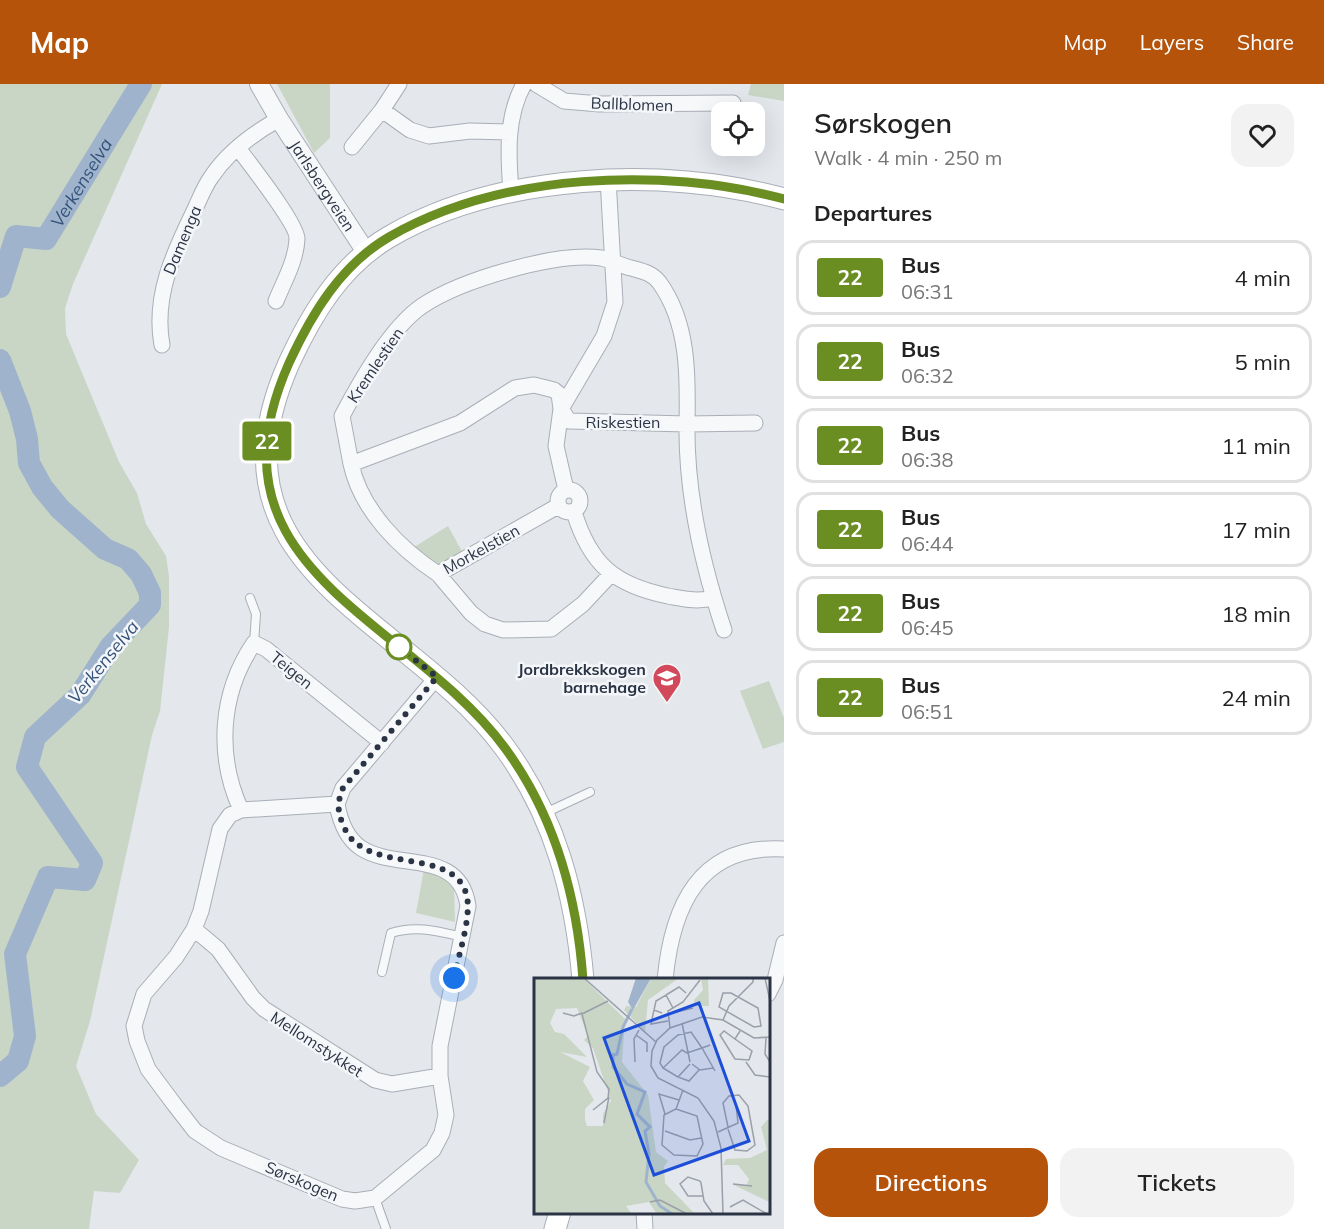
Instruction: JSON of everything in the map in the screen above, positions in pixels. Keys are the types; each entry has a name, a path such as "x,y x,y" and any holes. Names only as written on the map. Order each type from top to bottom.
{"main road":[{"path":"583,978 579,936 570,892 554,835 527,780 502,744 480,718 437,677 351,607 302,559 282,525 269,486 267,439 275,402 286,371 318,308 341,276 366,252 415,223 456,207 511,191 608,179 747,190 784,199"},
{"path":"555,1229 559,1214"}],"street":[{"name":"Jarlsbergveien","path":"259,84 279,119 366,252"},
{"path":"352,147 382,110 399,84"},
{"path":"511,191 509,132 516,99 524,84"},
{"name":"Ballblomen","path":"536,84 564,101 600,104 711,103"},
{"path":"382,110 410,130 429,136 470,131 509,132"},
{"name":"Damenga","path":"162,345 158,323 166,275 179,242 211,176 238,148 279,119"},
{"path":"238,148 288,218 298,236 293,260 276,301"},
{"path":"566,490 556,446 561,409 604,336 615,302 608,179"},
{"name":"Kremlestien","path":"351,464 342,416 389,340 423,306 457,288 524,266 582,258 613,261 652,275 670,304 681,333 686,363 687,424"},
{"name":"Riskestien","path":"351,464 460,423 515,388 534,385 554,390 559,394 561,409 569,421 584,423 643,421 687,424"},
{"path":"724,630 714,598 693,505 687,424 755,423"},
{"path":"351,464 358,488 391,535 418,561 438,574"},
{"path":"566,490 573,490 580,499 579,507 574,512 567,513 558,506 558,496 566,490"},
{"name":"Morkelstien","path":"558,506 438,574 471,613 485,624 503,630 551,629 583,604 611,574"},
{"path":"574,512 583,540 619,581 656,594 696,602 714,598"},
{"name":"Teigen","path":"241,810 229,784 224,757 226,719 232,681 254,643 266,649 382,743"},
{"path":"375,1198 433,1150 442,1133 446,1115 440,1076 440,1046 468,906 466,891 444,870 384,856 361,848 347,834 337,804 343,788 437,677"},
{"path":"241,810 337,804"},
{"name":"Sørskogen","path":"241,810 231,815 220,829 207,889 194,930 176,957 144,994 134,1026 137,1041 148,1069 195,1131 221,1148 342,1199 355,1201 375,1198"},
{"path":"665,978 676,925 696,882 722,861 737,854 784,849"},
{"name":"Mellomstykket","path":"194,930 218,950 253,998 264,1009 351,1067 375,1080 392,1084 440,1076"},
{"path":"769,992 784,943"},
{"path":"644,1214 645,1229"}],"lane":[{"path":"250,598 256,614 254,643"},
{"path":"544,813 590,792"},
{"path":"382,972 391,933 406,928 429,928 462,937"},
{"path":"375,1198 386,1229"}],"green space":[{"path":"0,84 162,84 73,284 65,308 66,334 119,462 137,493 146,524 166,556 169,576 169,627 160,711 152,735 90,1021 76,1066 96,1114 139,1160 120,1193 94,1191 89,1229 0,1229"},
{"path":"277,84 330,84 330,138 314,153"},
{"path":"751,84 784,84 784,101 748,95"},
{"path":"448,526 464,555 444,565 435,566 411,549"},
{"path":"769,681 784,718 784,742 763,749 740,691"},
{"path":"424,869 442,877 454,889 455,922 416,913"}],"waterway":[{"name":"Verkenselva","path":"0,287 16,236 46,239 141,84"},
{"name":"Verkenselva","path":"0,360 20,411 27,439 29,463 42,487 60,509 105,549 128,559 141,574 150,593 150,605 111,646 80,695 35,737 27,767 92,863 85,880 48,877 15,954 25,1036 18,1061 0,1076"}],"bus line":[{"name":"22","path":"583,978 579,936 566,874 554,835 527,780 502,744 473,711 437,677 351,607 302,559 282,525 269,486 266,453 270,420 280,386 295,350 318,308 341,276 366,252 415,223 456,207 511,191 608,179 747,190 784,199"}],"place":[{"name":"Jordbrekkskogen barnehage","path":"667,704"}],"route":[{"path":"399,647 437,677 343,788 337,804 347,834 361,848 384,856 410,860 444,870 466,891 468,906 454,978"}]}
